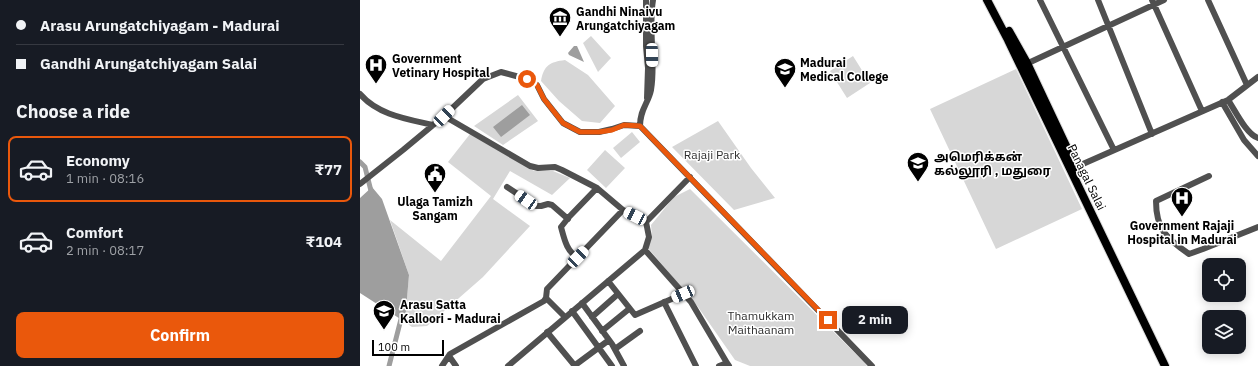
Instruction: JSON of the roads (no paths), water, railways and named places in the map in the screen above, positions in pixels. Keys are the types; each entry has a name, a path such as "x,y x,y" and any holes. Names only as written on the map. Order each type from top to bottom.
{"main road":[{"name":"Panagal Salai","path":"987,0 1024,65 1076,167"},
{"name":"Panagal Salai","path":"993,0 1165,366"}],"street":[{"path":"646,0 646,46 648,68 647,100"},
{"path":"640,126 640,117 651,92 651,19 653,0"},
{"path":"1040,0 1114,150"},
{"path":"1098,0 1152,134"},
{"path":"1024,65 1108,26 1153,2 1164,0"},
{"path":"1208,0 1247,85"},
{"path":"1153,2 1202,111"},
{"path":"361,181 404,150 444,116 483,79 501,72 527,79 537,85 544,99 563,123 580,132 612,130 624,125 640,126 872,366"},
{"path":"1076,167 1225,101 1258,77"},
{"path":"360,94 367,102 387,113 433,125"},
{"path":"1225,101 1248,131 1253,136 1258,138"},
{"path":"1225,101 1244,140 1258,156"},
{"path":"444,116 530,166 538,168 555,167 597,188 623,210 646,222"},
{"path":"1209,176 1156,200 1156,210 1159,223 1162,231 1168,238 1189,254 1258,227"},
{"path":"646,222 690,177"},
{"path":"507,187 536,206 548,204 552,205 568,219"},
{"path":"578,257 570,252 561,228 597,188"},
{"path":"442,366 449,356 544,301 546,298 547,289 623,210"},
{"path":"508,366 645,250 649,237 646,222"},
{"path":"645,250 690,302 728,365 719,366"},
{"path":"608,281 633,314 637,314 683,294"},
{"path":"592,317 618,294"},
{"path":"546,298 565,317"},
{"path":"582,302 615,349 624,366"},
{"path":"664,302 696,366"},
{"path":"602,331 629,308"},
{"path":"572,311 612,366"},
{"path":"615,349 640,331"},
{"path":"547,332 575,366 609,340"},
{"path":"449,356 456,366"}],"waterway":[{"path":"360,162 365,167 372,195"},
{"path":"389,366 402,315"}],"place":[{"name":"Gandhi Ninaivu Arungatchiyagam","path":"560,38"},
{"name":"Government Vetinary Hospital","path":"376,84"},
{"name":"Madurai Medical College","path":"785,88"},
{"name":"அமெரிக்கன் கல்லூரி , மதுரை","path":"918,182"},
{"name":"Ulaga Tamizh Sangam","path":"435,194"},
{"name":"Government Rajaji Hospital in Madurai","path":"1182,218"},
{"name":"Arasu Satta Kalloori - Madurai","path":"384,330"}],"park label":[{"name":"Rajaji Park","path":"712,154"},
{"name":"Thamukkam Maithaanam","path":"761,322"}]}
